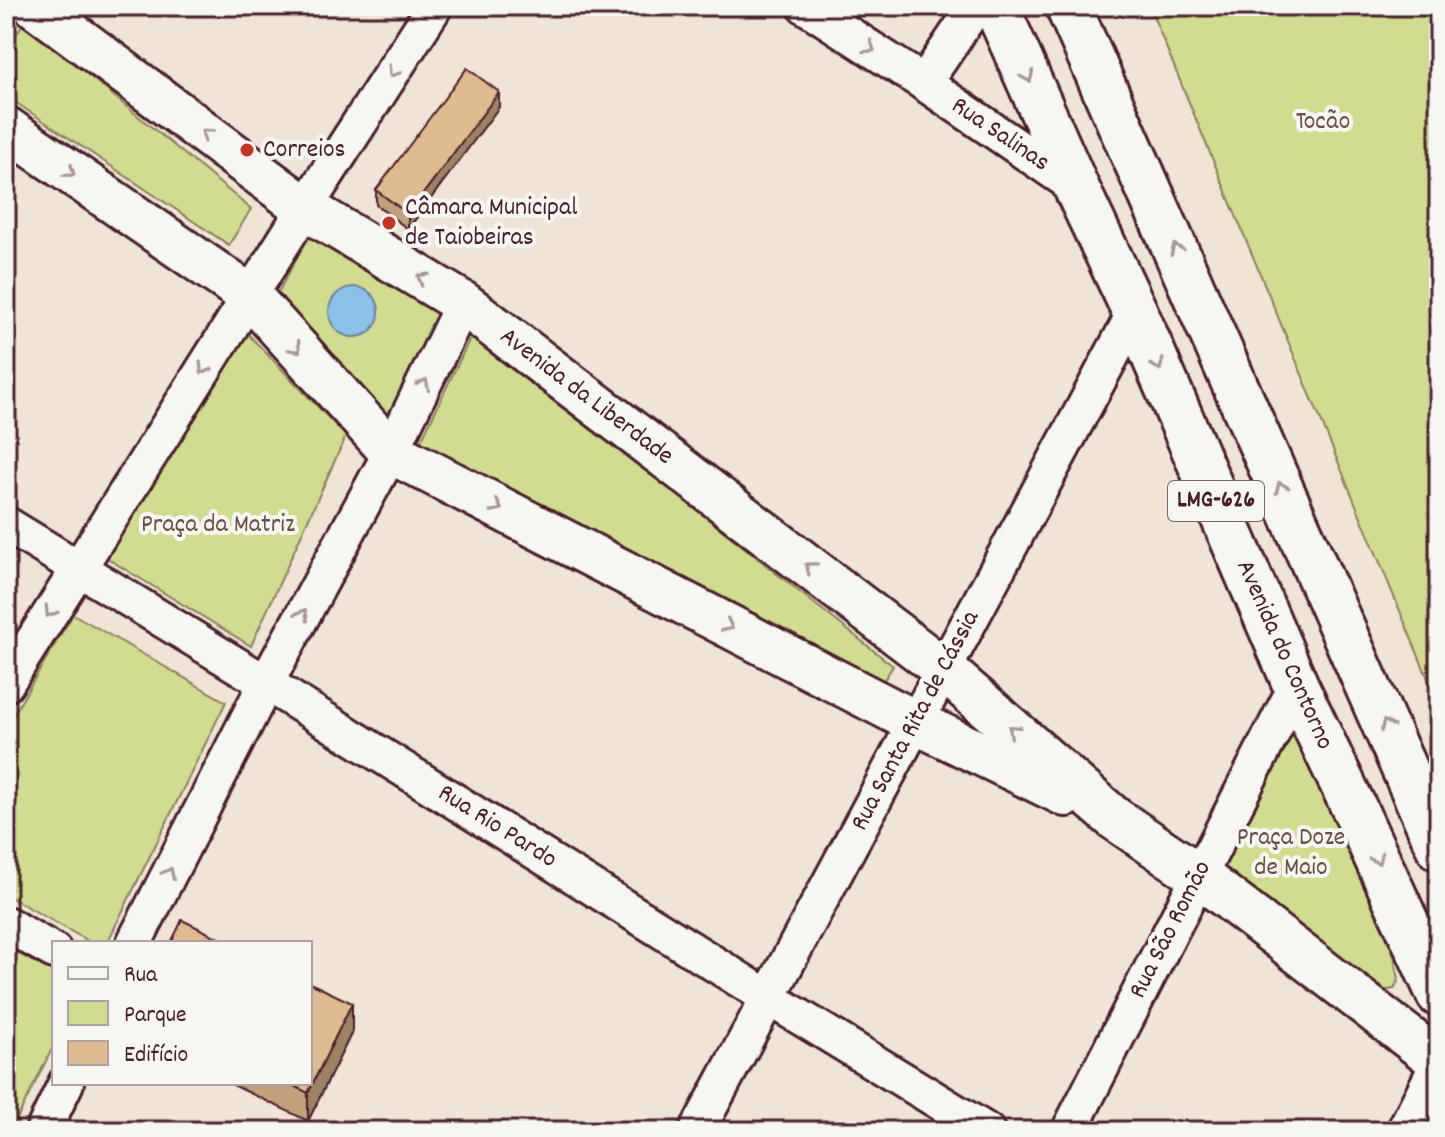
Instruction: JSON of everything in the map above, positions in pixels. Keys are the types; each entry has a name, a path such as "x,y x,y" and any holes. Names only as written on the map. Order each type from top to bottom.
{"main road":[{"name":"Avenida do Contorno","path":"996,6 1135,312 1296,686 1439,994"},
{"path":"1068,6 1439,848"},
{"path":"1355,810 1410,780"}],"street":[{"path":"6,17 13,6"},
{"name":"Avenida da Liberdade","path":"35,6 305,208 463,303 943,669 1114,818 1198,875"},
{"path":"6,684 435,6"},
{"name":"Rua Salinas","path":"805,6 1076,187"},
{"name":"Rua Salinas","path":"924,83 976,6"},
{"name":"Avenida da Liberdade","path":"6,128 250,296 391,452 915,722 1114,818"},
{"path":"135,941 266,683 391,452 463,303"},
{"name":"Rua Santa Rita de Cássia","path":"697,1131 1135,312"},
{"name":"Rua Rio Pardo","path":"6,524 987,1131"},
{"name":"Rua São Romão","path":"1069,1131 1296,686"},
{"path":"1198,875 1439,1062 1404,1131"},
{"path":"6,924 52,950"},
{"path":"43,1131 65,1085"}],"green space":[{"name":"Tocão","path":"1149,6 1439,6 1439,705"},
{"path":"24,22 251,209 229,245 6,96 6,50"},
{"path":"309,235 445,311 393,423 275,298"},
{"name":"Praça da Matriz","path":"245,331 346,436 251,646 105,557"},
{"path":"473,332 893,666 880,686 418,447"},
{"path":"73,614 226,702 108,941 88,941 6,895 6,727"},
{"name":"Praça Doze de Maio","path":"1295,729 1393,952 1399,979 1394,989 1382,991 1222,867"},
{"path":"6,947 52,971 52,1049 11,1131 6,1131"}],"water":[{"path":"354,287 372,294 379,312 372,330 354,337 336,330 329,312 336,294"}],"building":[{"path":"467,68 499,92 408,214 376,190"},
{"path":"182,920 225,941 172,941"},
{"path":"312,984 352,1003 312,1085"},
{"path":"292,1085 312,1085 308,1093"}],"place":[{"name":"Correios","path":"247,150"},
{"name":"Câmara Municipal de Taiobeiras","path":"389,223"}]}
